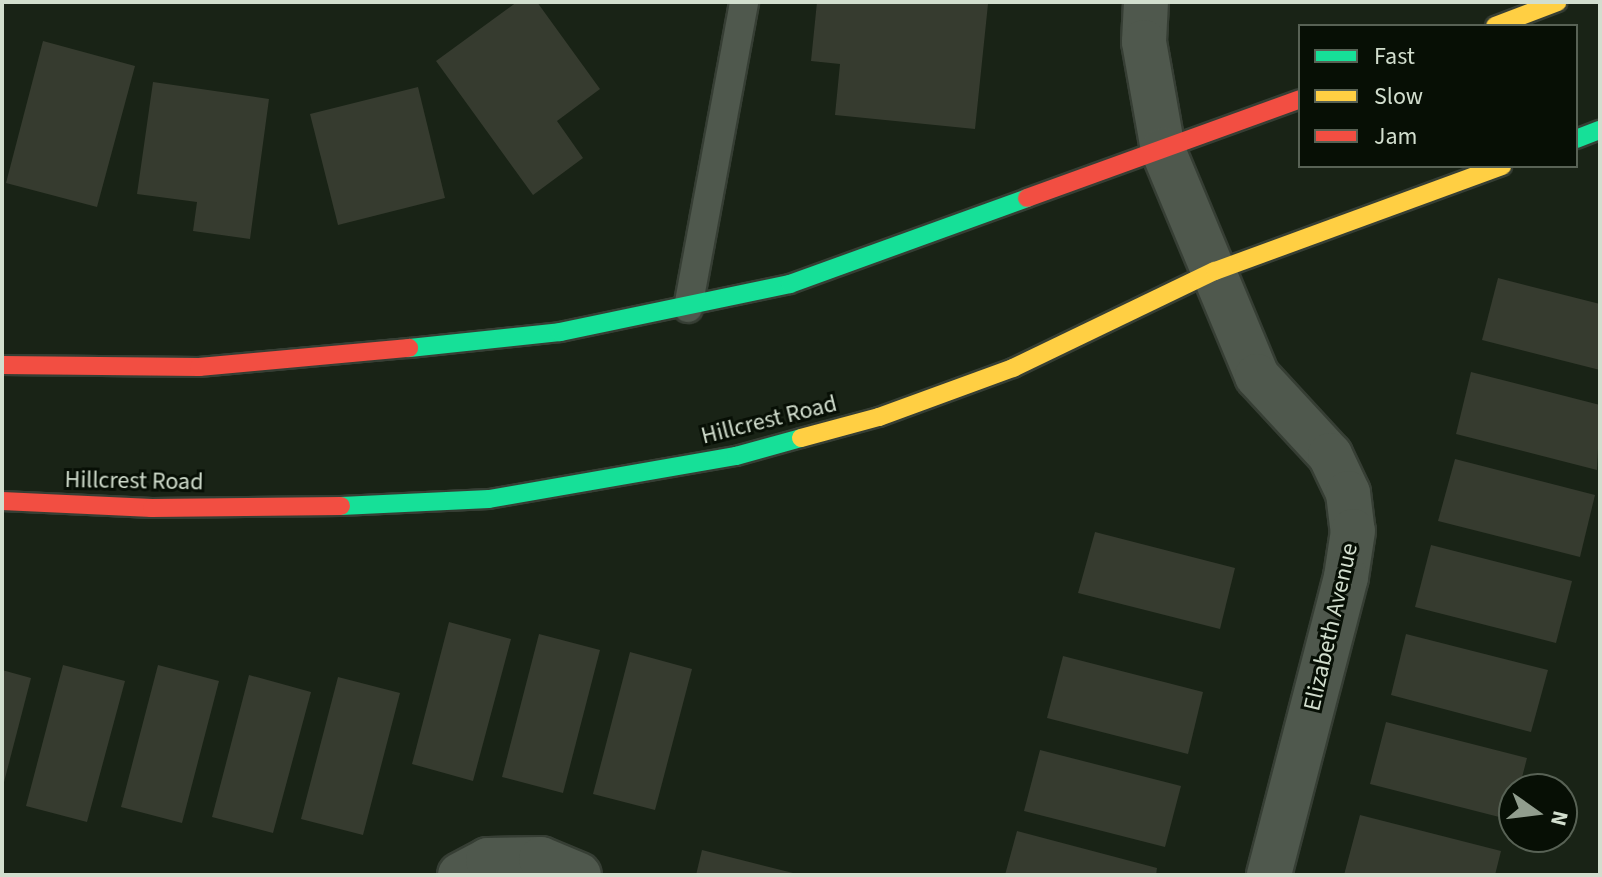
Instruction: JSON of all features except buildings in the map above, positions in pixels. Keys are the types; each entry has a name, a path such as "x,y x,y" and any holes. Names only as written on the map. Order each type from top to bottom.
{"main road":[{"path":"1500,24 1558,2"},
{"path":"2,365 199,367 335,356 560,332 688,308 790,284 1298,100"},
{"path":"1578,138 1600,130"},
{"name":"Hillcrest Road","path":"2,501 152,508 395,506 489,499 736,456 879,417 1013,368 1215,271 1497,168"}],"street":[{"name":"Elizabeth Avenue","path":"1146,2 1144,42 1163,150 1257,376 1330,455 1348,493 1353,531 1346,577 1269,875"},
{"path":"460,875 488,860 541,859 579,875"}],"lane":[{"path":"688,308 744,2"}],"traffic: fast":[{"path":"1578,138 1600,130"},
{"path":"409,348 560,332 790,284 1027,198"},
{"path":"341,506 489,499 736,456 801,438"}],"traffic: slow":[{"path":"1500,24 1558,2"},
{"path":"801,438 879,417 1013,368 1215,271 1497,168"}],"traffic: jam":[{"path":"1027,198 1298,100"},
{"path":"2,365 199,367 409,348"},
{"path":"2,501 152,508 341,506"}]}
